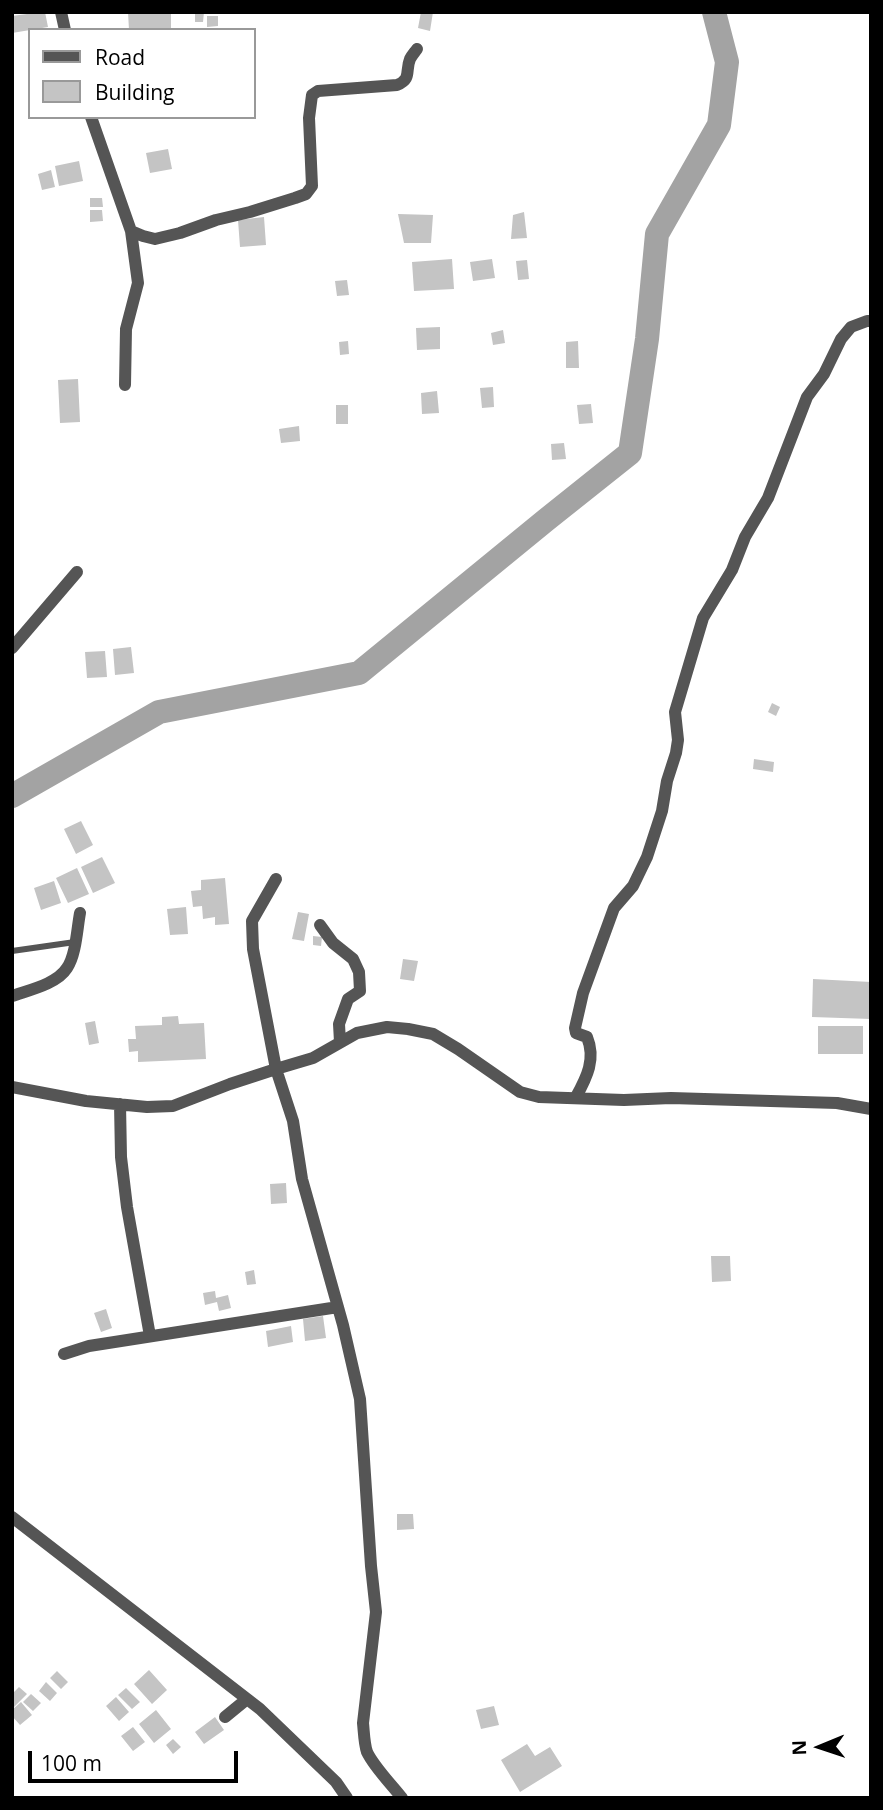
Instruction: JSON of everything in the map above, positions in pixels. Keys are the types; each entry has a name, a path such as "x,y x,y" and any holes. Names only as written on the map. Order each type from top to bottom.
{"street":[{"path":"131,232 155,239 306,194 312,186 309,118 312,95 318,91 336,88 404,83 410,59 417,48"},
{"path":"92,119 131,232 138,283 125,329 125,385"},
{"path":"576,1097 591,1064 591,1046 587,1037 576,1033 575,1028 583,993 614,908 633,887 647,857 662,811 678,740 675,712 702,618 732,569 745,537 768,498 807,397 824,374 841,339 851,327 871,321"},
{"path":"12,648 77,572"},
{"path":"276,879 253,921 253,949 276,1069 293,1121 302,1178 360,1399 376,1612 363,1723 364,1737 367,1751 402,1798"},
{"path":"12,996 50,983 67,969 80,913"},
{"path":"320,925 333,943 353,959 359,972 360,991 348,999 340,1024 340,1042"},
{"path":"12,1087 86,1101 147,1107 173,1106 230,1084 313,1058 357,1032 387,1027 433,1034 520,1092 539,1097 837,1103 871,1109"},
{"path":"120,1104 121,1157 127,1207 150,1336"},
{"path":"64,1354 89,1346 338,1307"},
{"path":"12,1517 260,1709 336,1782 347,1798"},
{"path":"225,1717 247,1699"}],"lane":[{"path":"12,951 75,942"}],"building":[{"path":"26,12 45,12 48,27 28,28 28,30 12,33 12,16 27,14"},
{"path":"128,12 171,12 171,28 129,28"},
{"path":"195,12 204,12 203,22 195,22"},
{"path":"421,12 433,12 430,31 418,28"},
{"path":"207,16 218,16 218,26 207,27"},
{"path":"168,149 172,169 150,173 146,153"},
{"path":"79,161 83,181 59,186 55,166"},
{"path":"51,170 55,187 42,190 38,174"},
{"path":"90,198 102,198 103,207 90,207"},
{"path":"90,210 102,210 103,221 90,222"},
{"path":"524,212 527,238 511,239 513,215"},
{"path":"398,214 433,215 431,243 404,243"},
{"path":"264,217 266,245 240,247 238,220"},
{"path":"452,259 454,289 414,291 412,262"},
{"path":"492,259 495,278 473,281 470,262"},
{"path":"527,260 529,279 518,280 516,261"},
{"path":"347,280 349,295 337,296 335,281"},
{"path":"440,327 440,349 417,350 416,328"},
{"path":"503,330 505,343 493,345 491,333"},
{"path":"348,341 349,354 340,355 339,342"},
{"path":"578,341 579,368 566,368 566,342"},
{"path":"78,379 80,422 60,423 58,380"},
{"path":"493,387 494,407 482,408 480,388"},
{"path":"437,391 439,413 422,414 421,393"},
{"path":"591,404 593,423 579,424 577,405"},
{"path":"336,405 348,405 348,424 336,424"},
{"path":"299,426 300,441 281,443 279,429"},
{"path":"564,443 566,459 552,460 551,444"},
{"path":"131,647 134,673 115,675 113,649"},
{"path":"105,651 107,677 87,678 85,652"},
{"path":"772,703 780,707 776,716 768,712"},
{"path":"754,759 774,762 773,772 753,769"},
{"path":"81,821 93,845 76,854 64,829"},
{"path":"102,857 115,883 93,893 81,867"},
{"path":"77,868 89,894 68,903 56,878"},
{"path":"225,878 229,924 215,925 215,917 203,919 202,906 193,907 191,891 201,890 201,880"},
{"path":"54,881 61,903 41,910 34,888"},
{"path":"186,907 188,934 170,935 167,909"},
{"path":"298,912 309,914 304,941 292,939"},
{"path":"313,936 322,937 321,946 313,945"},
{"path":"403,959 418,961 414,981 400,979"},
{"path":"813,979 871,982 871,1019 812,1017"},
{"path":"178,1016 179,1024 204,1023 206,1059 138,1062 138,1051 129,1052 128,1039 136,1039 135,1026 162,1025 162,1017"},
{"path":"95,1021 99,1043 89,1045 85,1023"},
{"path":"818,1026 863,1026 863,1054 818,1054"},
{"path":"286,1183 287,1203 271,1204 270,1184"},
{"path":"711,1256 730,1256 731,1281 712,1282"},
{"path":"254,1270 256,1284 247,1285 245,1272"},
{"path":"215,1291 216,1298 228,1295 231,1308 219,1311 217,1302 205,1305 203,1293"},
{"path":"106,1309 112,1328 101,1332 94,1313"},
{"path":"323,1316 326,1338 305,1341 303,1319"},
{"path":"291,1326 293,1342 268,1347 266,1331"},
{"path":"397,1514 413,1514 414,1529 397,1530"},
{"path":"149,1670 167,1690 152,1704 134,1684"},
{"path":"57,1671 68,1682 61,1689 50,1678"},
{"path":"46,1682 57,1693 50,1701 39,1691"},
{"path":"19,1687 27,1694 12,1709 12,1694"},
{"path":"126,1688 140,1702 132,1709 118,1695"},
{"path":"31,1694 41,1703 33,1711 23,1702"},
{"path":"116,1697 129,1712 119,1721 106,1706"},
{"path":"21,1702 32,1715 20,1725 12,1716 12,1710"},
{"path":"494,1706 499,1725 481,1729 476,1710"},
{"path":"156,1710 171,1729 154,1743 139,1724"},
{"path":"215,1717 224,1730 204,1744 195,1732"},
{"path":"133,1727 145,1742 133,1751 121,1736"},
{"path":"173,1739 181,1747 173,1754 166,1745"},
{"path":"527,1744 535,1756 550,1747 562,1766 520,1792 501,1760"}],"waterway":[{"path":"12,796 159,712 359,673 630,453 647,339 657,234 719,125 727,62 714,12"}]}
